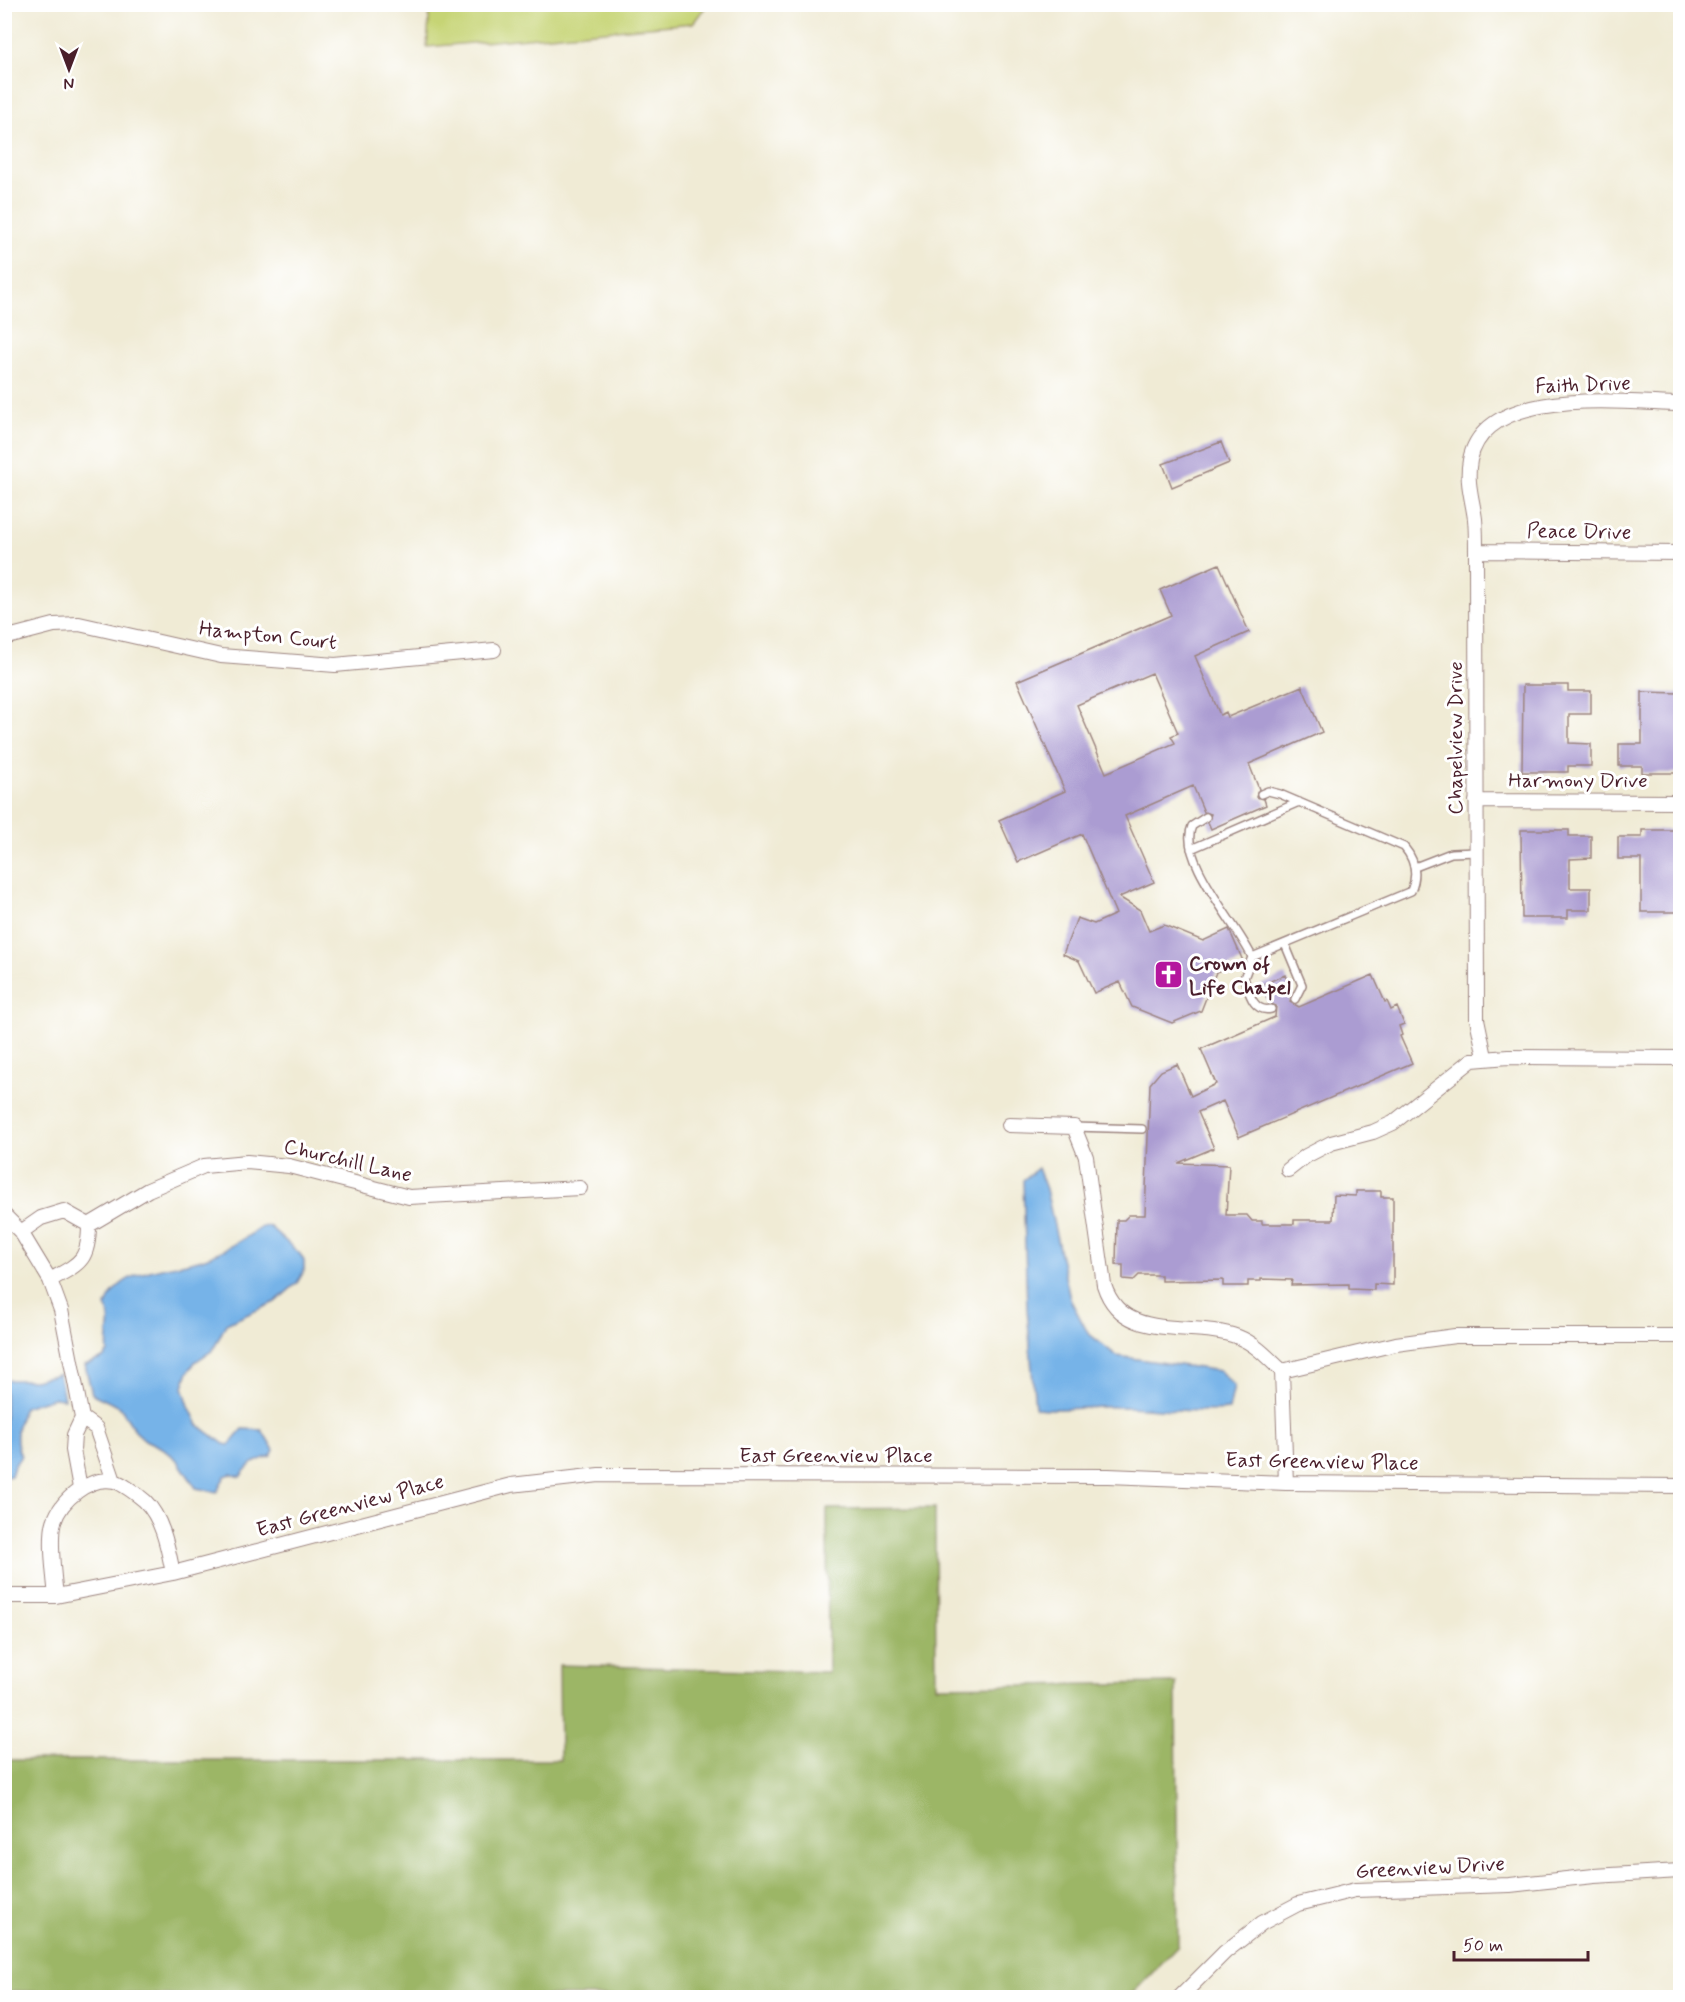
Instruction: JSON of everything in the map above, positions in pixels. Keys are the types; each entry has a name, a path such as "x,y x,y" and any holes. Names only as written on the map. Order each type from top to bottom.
{"street":[{"name":"Faith Drive","path":"1493,426 1516,410 1545,405 1680,404"},
{"name":"Chapelview Drive","path":"1485,1057 1476,1019 1476,551 1475,519 1467,487 1468,473 1476,445 1493,426"},
{"name":"Peace Drive","path":"1476,551 1680,553"},
{"name":"Hampton Court","path":"4,638 54,625 79,624 221,656 335,664 494,650"},
{"name":"Harmony Drive","path":"1476,801 1680,802"},
{"path":"1288,1170 1306,1156 1331,1143 1373,1132 1393,1123 1410,1112 1462,1067 1485,1057 1680,1058"},
{"path":"1009,1125 1074,1128 1086,1157 1104,1285 1117,1308 1144,1325 1218,1332 1238,1337 1257,1348 1282,1371 1287,1483"},
{"name":"Churchill Lane","path":"89,1225 148,1190 204,1166 247,1162 290,1166 409,1197 580,1188"},
{"path":"21,1232 41,1218 64,1210 89,1225 89,1247 79,1264 50,1281"},
{"path":"4,1215 21,1232 50,1281 61,1310 82,1418 74,1435 81,1488"},
{"path":"1282,1371 1396,1344 1455,1336 1680,1336"},
{"path":"82,1418 96,1428 114,1481"},
{"name":"East Greenview Place","path":"4,1596 56,1596 173,1573 511,1485 598,1475 1108,1476 1287,1483 1680,1486"},
{"path":"56,1596 54,1522 71,1496 81,1488 97,1482 114,1481 146,1502 165,1537 173,1573"},
{"name":"Greenview Drive","path":"1179,1998 1225,1952 1262,1923 1298,1904 1355,1890 1510,1885 1594,1876 1680,1871"}],"lane":[{"path":"1252,957 1411,891 1416,879 1415,867 1407,850 1400,844 1273,792 1262,794"},
{"path":"1191,849 1299,802"},
{"path":"1206,817 1192,826 1189,838 1191,849 1218,903 1244,938 1252,957 1244,978 1257,1006 1261,1009 1271,1009"},
{"path":"1415,867 1451,854 1476,852"},
{"path":"1285,944 1302,985 1295,999"},
{"path":"1074,1128 1142,1129"}],"green space":[{"path":"430,4 707,5 693,23 427,47"},
{"path":"935,1508 936,1686 1176,1683 1178,1946 1129,1997 901,1998 901,1994 275,1998 5,1991 5,1760 560,1760 559,1665 828,1672 827,1509"}],"water":[{"path":"1038,1168 1046,1189 1070,1299 1088,1333 1117,1356 1220,1371 1234,1386 1229,1410 1197,1411 1115,1407 1035,1408 1027,1308 1023,1180"},
{"path":"269,1226 300,1254 304,1261 304,1271 297,1283 275,1302 226,1324 213,1350 195,1362 187,1374 183,1387 198,1425 224,1444 229,1445 243,1429 262,1430 274,1450 271,1456 253,1464 240,1477 231,1474 225,1476 217,1492 196,1488 178,1461 164,1449 145,1440 135,1431 120,1407 92,1394 85,1365 103,1358 108,1352 109,1319 106,1306 113,1293 123,1283 148,1271 192,1262 212,1255 262,1227"},
{"path":"59,1374 64,1399 53,1398 24,1407 17,1432 17,1444 21,1456 11,1476 5,1477 5,1380 34,1380"}],"building":[{"path":"1221,442 1229,463 1172,487 1163,464"},
{"path":"1219,564 1249,632 1195,656 1220,715 1226,712 1228,717 1302,686 1322,732 1249,764 1259,789 1256,797 1264,799 1266,805 1211,829 1208,822 1211,814 1204,812 1193,786 1125,816 1154,882 1119,897 1140,910 1149,931 1164,925 1203,941 1229,929 1243,961 1216,972 1201,1011 1172,1023 1132,1007 1120,982 1094,993 1079,961 1063,954 1077,918 1094,924 1116,914 1082,834 1018,862 999,820 1065,791 1017,681 1171,615 1160,590","holes":["1152,673 1178,733 1171,736 1175,743 1106,773 1077,705"]},
{"path":"1523,685 1568,685 1568,691 1591,691 1591,714 1569,714 1569,743 1591,744 1591,766 1568,766 1568,772 1522,772"},
{"path":"1642,692 1680,693 1680,773 1642,773 1642,766 1619,766 1619,744 1642,744"},
{"path":"1521,830 1569,830 1569,836 1591,836 1591,858 1570,859 1570,888 1591,888 1591,910 1568,910 1568,918 1522,918"},
{"path":"1642,830 1680,830 1680,912 1641,912 1641,859 1618,859 1618,837 1642,837"},
{"path":"1285,975 1292,992 1290,1002 1299,1007 1373,975 1391,1010 1397,1007 1404,1024 1399,1026 1402,1035 1400,1036 1412,1063 1239,1137 1223,1101 1198,1112 1214,1148 1178,1163 1229,1165 1226,1215 1247,1215 1252,1221 1262,1221 1262,1224 1294,1224 1294,1220 1333,1220 1334,1195 1356,1196 1356,1191 1381,1191 1381,1197 1393,1197 1393,1285 1374,1284 1374,1290 1349,1289 1349,1284 1291,1285 1292,1280 1261,1279 1261,1281 1248,1281 1248,1286 1223,1286 1223,1280 1161,1281 1161,1275 1139,1275 1134,1280 1123,1279 1123,1265 1116,1265 1117,1220 1124,1220 1129,1215 1145,1215 1150,1084 1161,1071 1177,1064 1191,1096 1216,1084 1201,1049 1275,1017 1276,1006 1269,1003 1261,985"}],"place":[{"name":"Crown of Life Chapel","path":"1168,975"}]}
